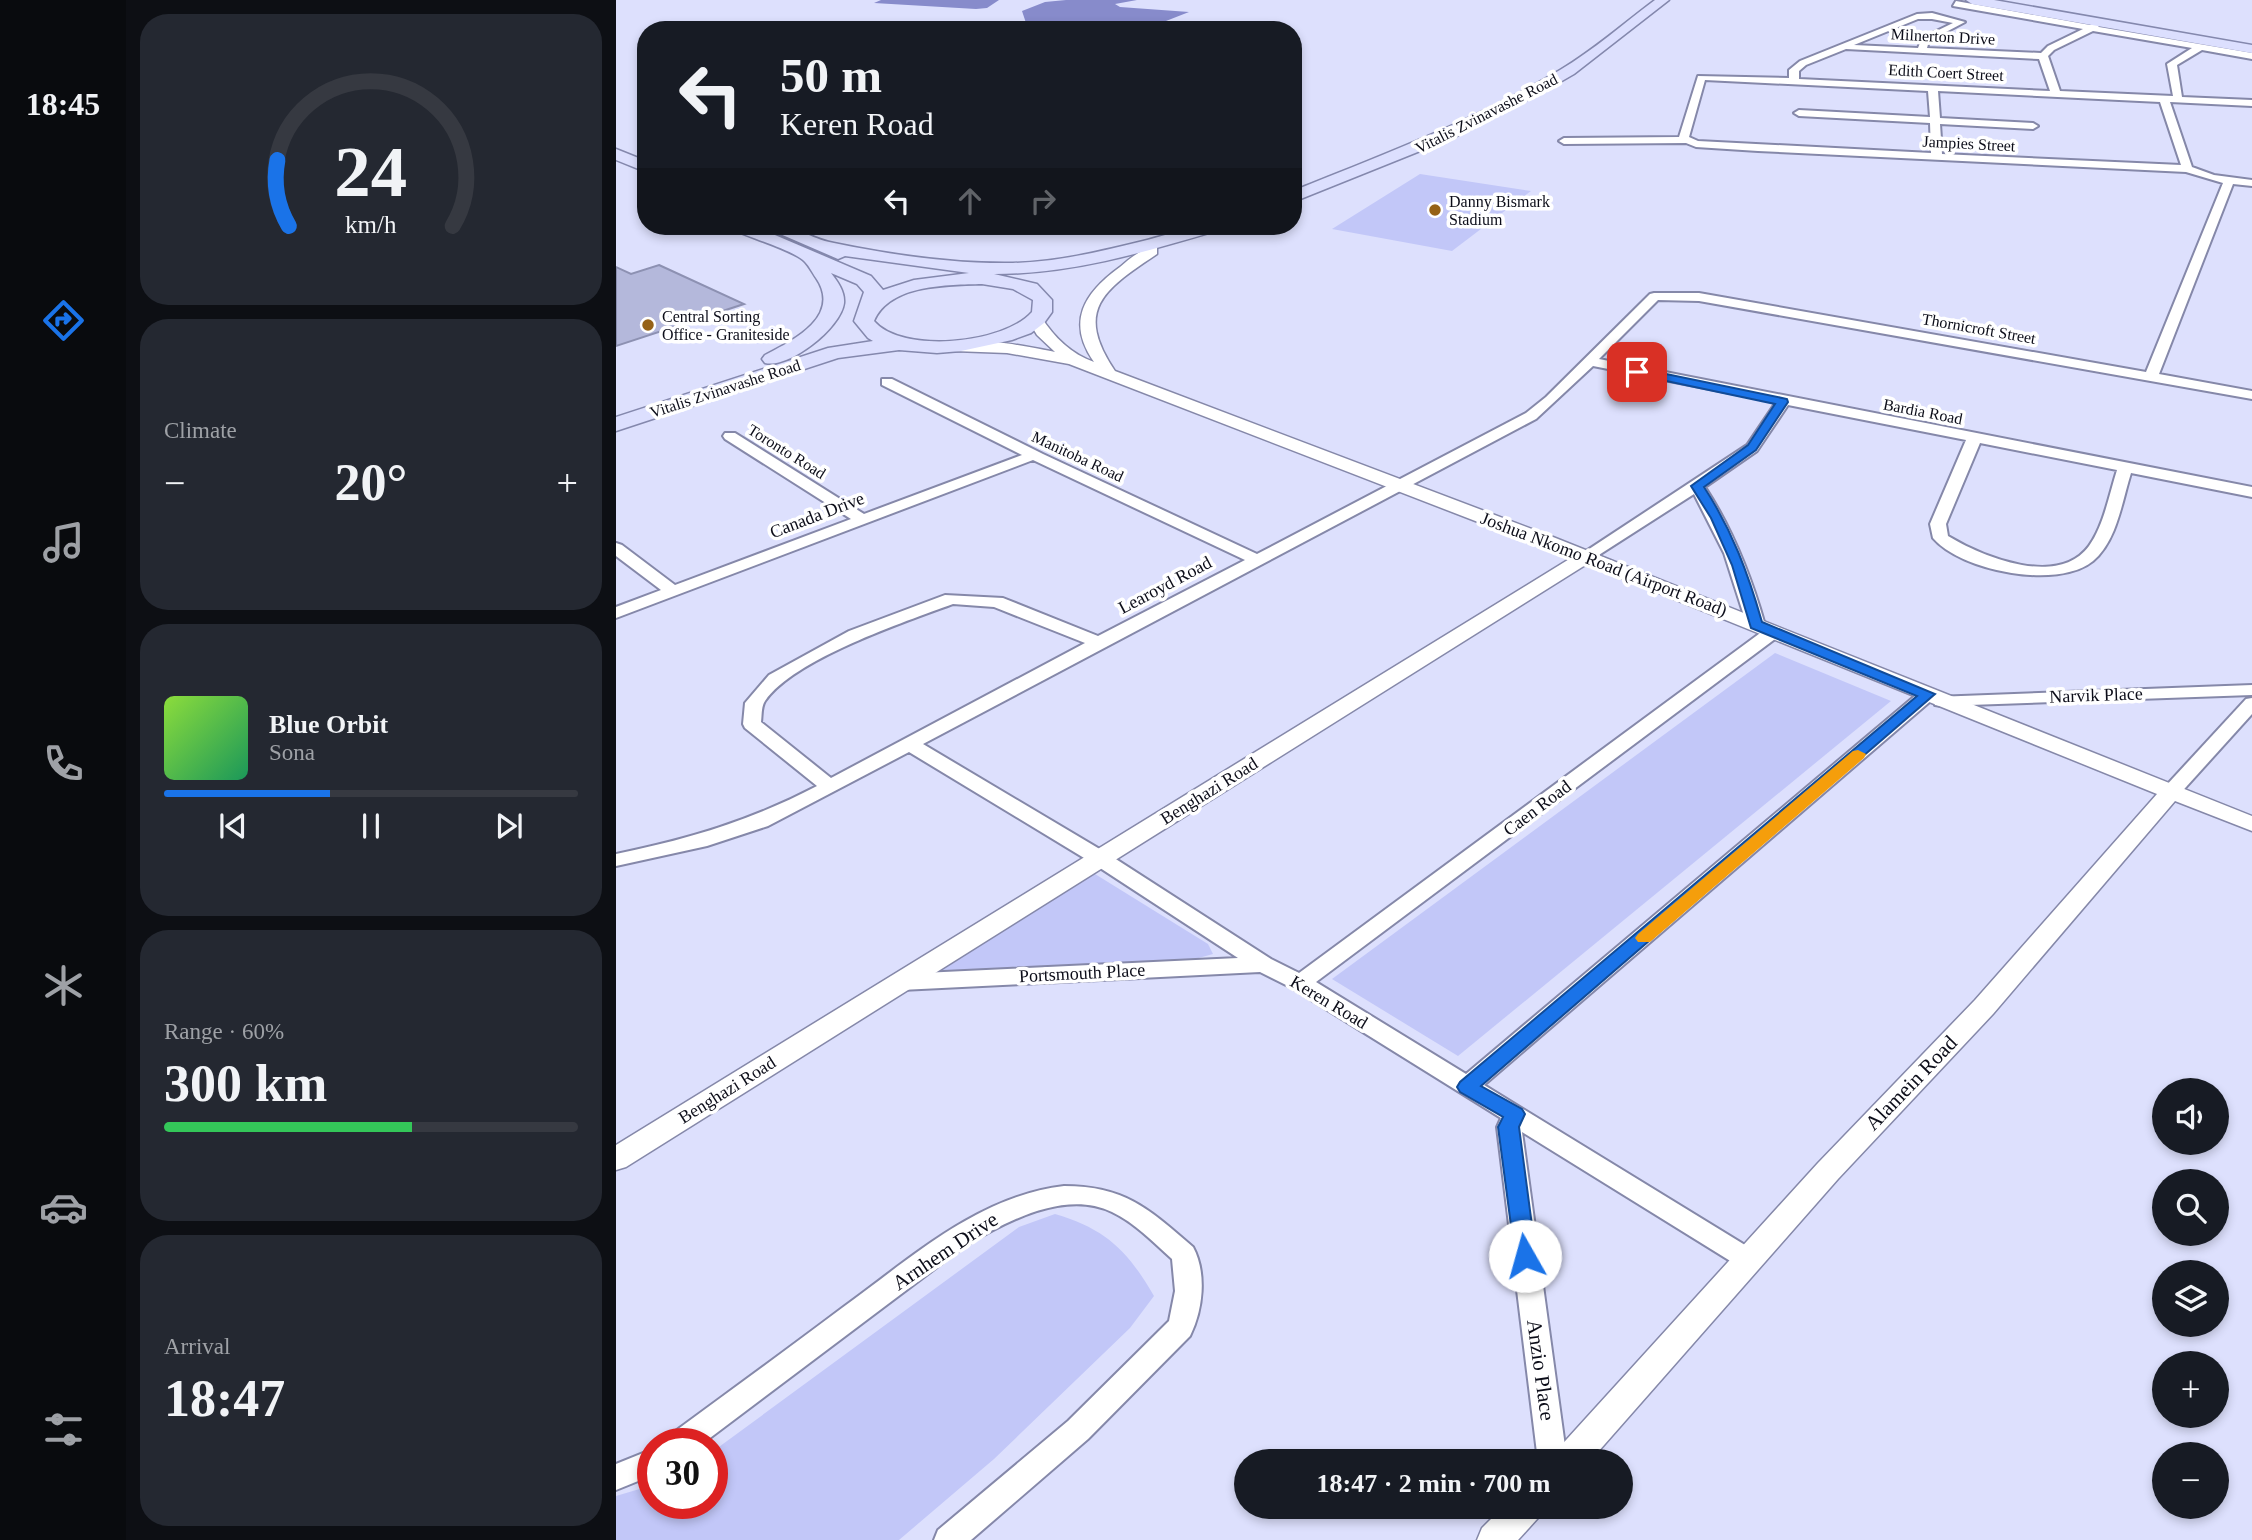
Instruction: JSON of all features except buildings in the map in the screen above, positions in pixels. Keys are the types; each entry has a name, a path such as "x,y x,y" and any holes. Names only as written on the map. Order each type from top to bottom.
{"main road":[{"name":"Vitalis Zvinavashe Road","path":"1302,193 1449,134 1542,86 1569,71 1663,0"},
{"path":"1972,0 2252,49"},
{"path":"616,154 637,163"},
{"path":"616,172 637,181"},
{"path":"766,235 910,278 938,281 982,278 1019,284 1147,249"},
{"path":"791,235 872,286 874,291 871,306 864,321 867,329 885,340 899,344 954,346 1003,337 1036,320 1044,305 1041,298 1019,284"},
{"path":"1041,298 1056,285 1186,235"},
{"path":"817,252 999,268 1045,266 1147,249"},
{"path":"661,409 696,389 772,359 793,348 820,327 834,303 832,290 817,252"},
{"path":"871,306 898,291 938,281"},
{"name":"Vitalis Zvinavashe Road","path":"835,352 867,329"},
{"name":"Vitalis Zvinavashe Road","path":"616,424 835,352 899,344"}],"street":[{"path":"1956,4 2097,24 2252,56"},
{"path":"1794,80 1794,70 1803,63 1917,17 1932,16 1961,22 1925,40 1922,50"},
{"path":"2056,93 2043,56 2051,48 2097,24"},
{"name":"Milnerton Drive","path":"1842,47 2043,56"},
{"path":"2178,100 2172,64 2200,47"},
{"name":"Edith Coert Street","path":"1685,139 1701,78 1794,80 2252,103"},
{"path":"1933,88 1937,158"},
{"path":"2164,99 2187,169"},
{"path":"1799,113 2033,126"},
{"name":"Jampies Street","path":"1564,141 1685,139 1758,148 2187,169 2212,178 2252,183"},
{"path":"2151,377 2229,181"},
{"path":"1110,373 1093,354 1087,336 1087,318 1093,301 1106,283 1147,249"},
{"name":"Learoyd Road","path":"616,860 682,847 732,833 781,813 1099,642 1531,416 1551,400 1654,297 1699,297"},
{"name":"Thornicroft Street","path":"1699,297 2252,395"},
{"path":"1036,320 1042,332 1073,360"},
{"path":"954,346 1007,348 1073,360"},
{"name":"Joshua Nkomo Road (Airport Road)","path":"1073,360 1765,628 2170,793"},
{"name":"Bardia Road","path":"1588,361 1783,402 2252,492"},
{"name":"Manitoba Road","path":"887,382 1034,455 1256,559"},
{"name":"Benghazi Road","path":"616,1159 1697,486 1752,448 1783,402"},
{"name":"Toronto Road","path":"730,436 860,518"},
{"path":"1974,439 1938,524 1941,538 1978,559 2019,569 2055,570 2074,565 2088,557 2100,541 2125,468"},
{"name":"Canada Drive","path":"616,613 860,518 1034,455"},
{"path":"1697,486 1718,518 1765,628"},
{"path":"616,548 673,591"},
{"path":"830,787 752,724 754,703 775,679 855,635 951,599 997,602 1099,642"},
{"name":"Caen Road","path":"1300,983 1765,628"},
{"name":"Narvik Place","path":"1934,698 2252,690"},
{"path":"1467,1087 1934,698"},
{"name":"Alamein Road","path":"1580,1449 1828,1171 1984,1007 2252,702"},
{"name":"Keren Road","path":"910,744 1101,859 1263,964 1300,983 1749,1260"},
{"path":"2170,793 2252,824"},
{"path":"2170,793 2241,829 2252,838"},
{"name":"Portsmouth Place","path":"901,982 1263,964"},
{"name":"Anzio Place","path":"1515,1114 1508,1127 1551,1449"},
{"name":"Arnhem Drive","path":"702,1428 956,1239 990,1218 1023,1202 1059,1195 1109,1199 1129,1208 1184,1254 1189,1290 1187,1312 1180,1328 1167,1344 1078,1430 949,1540"},
{"path":"616,1477 637,1468"},
{"path":"1495,1540 1515,1519"}],"shaded area":[{"path":"881,0 999,0 987,8 976,9 874,3"},
{"path":"1137,0 1115,4 1120,7 1189,12 1166,21 1025,21 1022,11 1045,2"},
{"name":"Danny Bismark Stadium","path":"1420,174 1531,191 1452,251 1332,229"},
{"path":"1775,653 1891,701 1458,1056 1332,979"},
{"path":"1095,874 1208,944 1213,954 1195,959 941,973 934,971"},
{"path":"1055,1214 1088,1227 1125,1254 1154,1296 1130,1328 994,1459 899,1540 616,1540 616,1496 637,1490 637,1519 728,1519 728,1440 1019,1227"}],"slow traffic":[{"path":"1644,938 1858,754"}],"place":[{"name":"Danny Bismark Stadium","path":"1435,210"},
{"name":"Central Sorting Office - Graniteside","path":"648,325"}],"route":[{"path":"1525,1256 1508,1127 1515,1114 1467,1087 1728,868 1928,694 1756,625 1739,565 1718,518 1697,486 1752,448 1783,402 1637,372"}]}
